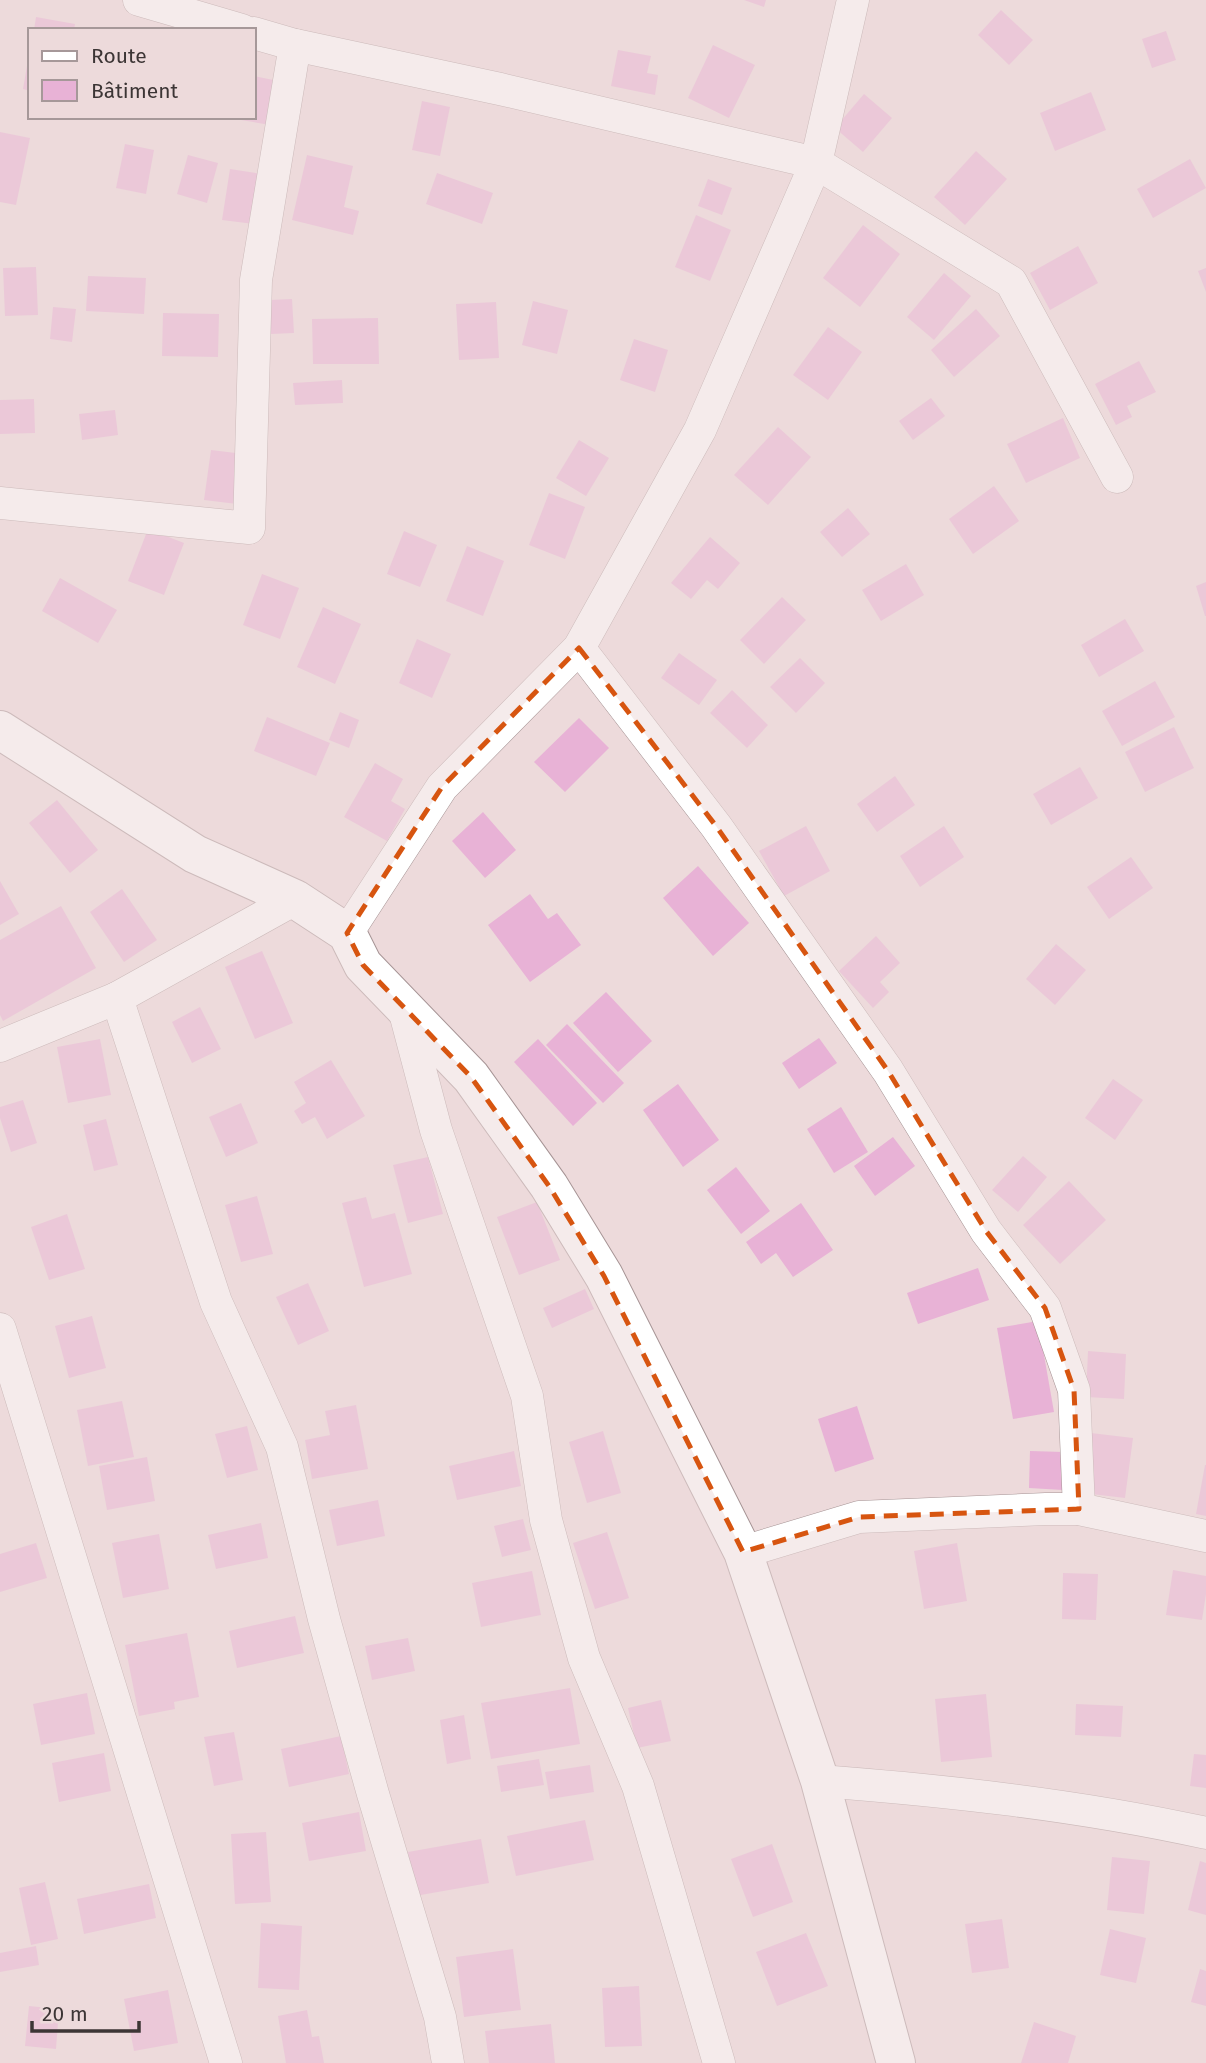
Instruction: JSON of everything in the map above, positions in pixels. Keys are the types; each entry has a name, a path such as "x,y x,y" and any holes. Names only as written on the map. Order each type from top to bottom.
{"street":[{"path":"139,0 236,28"},
{"path":"347,933 442,788 579,648 700,430 816,163 853,0"},
{"path":"256,34 295,45 500,89 816,163 1011,282 1117,477"},
{"path":"0,503 249,528 256,280 295,45"},
{"path":"579,648 716,826 888,1071 986,1231 1045,1308 1073,1390 1079,1509"},
{"path":"0,730 195,853 295,899 347,933 363,965 471,1077 550,1186 604,1276 743,1552 820,1781 896,2063"},
{"path":"0,1046 117,998 295,899"},
{"path":"117,998 216,1302 282,1447 324,1619 365,1767 440,2017 448,2063"},
{"path":"404,1009 436,1130 527,1396 546,1520 584,1658 638,1786 719,2063"},
{"path":"0,1329 226,2063"},
{"path":"743,1552 859,1517 1046,1509 1079,1509 1206,1536"},
{"path":"820,1781 1032,1802 1206,1833"}],"highlighted area":[{"path":"579,648 716,826 888,1071 986,1231 1045,1308 1074,1390 1079,1509 859,1517 743,1552 604,1276 549,1186 471,1077 363,965 347,933 442,787"}],"building":[{"path":"744,0 766,0 764,7"},
{"path":"1001,10 1033,40 1009,65 978,35"},
{"path":"36,17 75,24 74,28 34,28"},
{"path":"1166,31 1176,60 1152,68 1142,39"},
{"path":"713,45 755,65 729,118 688,98"},
{"path":"618,50 651,56 647,73 658,75 655,95 611,86"},
{"path":"28,60 28,90 23,89"},
{"path":"256,76 278,81 270,125 235,119 256,119"},
{"path":"1091,92 1106,130 1055,151 1040,113"},
{"path":"864,94 892,118 863,152 835,128"},
{"path":"422,101 450,107 440,156 412,150"},
{"path":"0,132 30,138 16,205 0,202"},
{"path":"125,144 154,150 146,194 116,188"},
{"path":"976,151 1007,179 965,225 934,197"},
{"path":"188,155 218,163 207,203 177,194"},
{"path":"307,155 353,166 344,207 359,211 353,235 292,220"},
{"path":"1190,159 1206,188 1153,218 1137,189"},
{"path":"230,169 262,174 254,224 222,220"},
{"path":"437,173 493,193 482,224 426,204"},
{"path":"708,179 732,188 722,215 698,206"},
{"path":"696,215 731,230 710,281 675,267"},
{"path":"863,225 900,254 860,307 823,278"},
{"path":"1078,246 1098,283 1050,310 1030,273"},
{"path":"36,267 38,315 5,316 3,268"},
{"path":"1206,268 1206,292 1198,271"},
{"path":"944,273 971,296 934,340 907,317"},
{"path":"88,276 146,278 144,314 86,311"},
{"path":"292,299 294,333 271,334 269,300"},
{"path":"533,301 568,310 557,354 522,345"},
{"path":"496,302 499,358 459,360 456,304"},
{"path":"53,307 76,309 72,342 50,339"},
{"path":"976,309 1000,336 954,377 931,350"},
{"path":"163,313 219,314 218,357 162,356"},
{"path":"378,318 379,364 313,364 312,319"},
{"path":"828,327 862,352 828,400 793,375"},
{"path":"634,339 668,350 655,392 620,380"},
{"path":"1139,361 1156,392 1127,406 1132,417 1116,425 1095,384"},
{"path":"342,380 343,403 295,405 293,383"},
{"path":"931,398 945,416 913,440 899,421"},
{"path":"34,399 35,433 0,434 0,400"},
{"path":"115,410 118,435 82,440 79,414"},
{"path":"1063,418 1080,458 1026,483 1007,444"},
{"path":"778,427 811,457 768,505 734,475"},
{"path":"579,440 609,458 586,496 556,478"},
{"path":"211,450 244,454 237,504 204,500"},
{"path":"994,486 1019,521 973,554 949,519"},
{"path":"549,493 585,507 565,559 529,545"},
{"path":"848,508 870,534 842,557 820,532"},
{"path":"148,529 184,543 164,595 128,581"},
{"path":"404,531 437,545 420,587 387,574"},
{"path":"710,537 740,563 718,589 707,580 691,599 671,583"},
{"path":"467,546 504,561 483,616 446,601"},
{"path":"906,564 924,595 881,621 862,590"},
{"path":"262,574 299,588 280,639 243,625"},
{"path":"60,578 117,610 98,643 42,611"},
{"path":"1206,582 1206,616 1205,616 1196,586"},
{"path":"782,597 806,620 764,664 740,640"},
{"path":"323,607 361,624 335,684 297,667"},
{"path":"1125,619 1144,651 1099,677 1081,645"},
{"path":"417,639 451,654 432,698 399,683"},
{"path":"679,653 717,680 699,705 661,678"},
{"path":"800,658 825,683 796,713 770,687"},
{"path":"1155,681 1175,717 1122,746 1102,711"},
{"path":"732,690 768,725 747,748 710,713"},
{"path":"340,712 359,720 349,748 329,740"},
{"path":"267,717 330,743 316,776 254,751"},
{"path":"579,718 609,748 565,792 534,762"},
{"path":"1174,727 1194,768 1145,792 1125,752"},
{"path":"375,763 403,779 391,801 405,809 387,841 344,817"},
{"path":"1080,767 1098,798 1051,825 1033,794"},
{"path":"895,776 915,805 877,832 857,804"},
{"path":"57,800 98,850 70,873 29,823"},
{"path":"483,812 516,850 485,878 452,841"},
{"path":"806,826 830,871 784,896 759,851"},
{"path":"944,826 964,857 920,887 900,856"},
{"path":"1131,857 1153,888 1109,919 1087,887"},
{"path":"698,866 749,923 713,956 663,898"},
{"path":"0,881 19,914 0,925"},
{"path":"122,889 157,940 124,962 90,912"},
{"path":"530,894 548,919 557,913 581,945 530,982 488,925"},
{"path":"61,906 96,968 3,1021 0,1015 0,940"},
{"path":"876,936 900,963 880,982 889,992 873,1008 839,971"},
{"path":"1056,944 1086,970 1055,1005 1026,979"},
{"path":"262,951 293,1023 255,1039 225,967"},
{"path":"606,992 652,1041 618,1072 573,1023"},
{"path":"200,1007 221,1049 192,1063 172,1022"},
{"path":"567,1024 624,1083 603,1103 546,1045"},
{"path":"819,1038 837,1063 799,1089 782,1063"},
{"path":"100,1039 111,1095 68,1103 57,1047"},
{"path":"538,1039 597,1103 573,1126 514,1062"},
{"path":"331,1060 365,1116 327,1139 315,1117 302,1124 294,1111 306,1103 294,1082"},
{"path":"1113,1079 1143,1100 1115,1140 1085,1118"},
{"path":"678,1084 719,1140 683,1167 643,1110"},
{"path":"23,1100 37,1143 11,1152 0,1118 0,1107"},
{"path":"241,1103 258,1143 226,1157 209,1117"},
{"path":"841,1107 868,1152 834,1173 807,1129"},
{"path":"106,1119 118,1165 94,1171 83,1125"},
{"path":"893,1137 915,1166 875,1196 854,1166"},
{"path":"1023,1156 1047,1177 1018,1212 992,1190"},
{"path":"428,1157 443,1214 408,1223 393,1165"},
{"path":"736,1167 770,1211 741,1234 707,1190"},
{"path":"1069,1181 1106,1220 1060,1264 1023,1225"},
{"path":"257,1196 273,1254 241,1262 225,1205"},
{"path":"366,1197 372,1219 395,1213 412,1274 364,1287 342,1203"},
{"path":"537,1202 560,1260 519,1275 497,1217"},
{"path":"801,1203 833,1250 793,1277 776,1253 761,1264 746,1242"},
{"path":"67,1214 85,1269 49,1280 31,1227"},
{"path":"978,1268 989,1300 918,1324 907,1293"},
{"path":"308,1283 329,1331 298,1345 276,1297"},
{"path":"585,1289 594,1309 552,1328 543,1308"},
{"path":"92,1316 106,1368 69,1378 55,1326"},
{"path":"1038,1321 1054,1412 1013,1419 997,1328"},
{"path":"1088,1351 1126,1354 1124,1399 1086,1397"},
{"path":"122,1401 134,1457 88,1466 77,1410"},
{"path":"356,1405 368,1469 312,1479 305,1440 330,1435 325,1411"},
{"path":"857,1406 874,1459 835,1472 818,1419"},
{"path":"247,1426 258,1470 227,1478 215,1434"},
{"path":"603,1431 621,1493 587,1503 569,1442"},
{"path":"1091,1433 1133,1438 1125,1498 1083,1493"},
{"path":"514,1451 521,1486 457,1500 449,1466"},
{"path":"1030,1451 1064,1452 1063,1490 1029,1488"},
{"path":"147,1457 155,1501 107,1510 99,1466"},
{"path":"1206,1465 1206,1516 1196,1514"},
{"path":"378,1500 385,1536 337,1546 329,1510"},
{"path":"523,1519 531,1550 502,1557 494,1526"},
{"path":"261,1523 268,1558 216,1569 208,1535"},
{"path":"607,1532 629,1598 595,1609 573,1543"},
{"path":"159,1534 169,1589 123,1598 112,1543"},
{"path":"36,1543 47,1578 0,1592 0,1554"},
{"path":"957,1543 967,1601 924,1609 914,1551"},
{"path":"1173,1570 1206,1576 1202,1620 1166,1615"},
{"path":"532,1571 541,1615 481,1627 472,1583"},
{"path":"1063,1573 1098,1574 1096,1620 1062,1619"},
{"path":"295,1616 304,1653 237,1668 229,1631"},
{"path":"187,1633 199,1697 174,1702 175,1709 139,1716 125,1645"},
{"path":"408,1638 415,1671 372,1680 365,1646"},
{"path":"570,1688 580,1744 491,1759 481,1703"},
{"path":"87,1693 95,1734 41,1745 33,1704"},
{"path":"986,1694 992,1757 941,1762 935,1699"},
{"path":"661,1700 671,1741 637,1748 628,1708"},
{"path":"1076,1704 1123,1706 1121,1737 1075,1735"},
{"path":"464,1715 471,1759 447,1764 440,1720"},
{"path":"234,1732 243,1780 214,1786 204,1737"},
{"path":"341,1736 349,1774 289,1787 281,1749"},
{"path":"104,1753 111,1791 59,1802 52,1763"},
{"path":"1194,1754 1206,1755 1206,1788 1190,1786"},
{"path":"539,1759 544,1785 501,1792 497,1766"},
{"path":"590,1765 594,1792 550,1799 545,1772"},
{"path":"359,1812 366,1851 309,1861 302,1823"},
{"path":"585,1820 594,1860 516,1876 507,1836"},
{"path":"266,1832 271,1902 235,1904 231,1834"},
{"path":"481,1839 489,1883 415,1896 408,1852"},
{"path":"772,1844 793,1902 753,1917 731,1859"},
{"path":"1112,1857 1150,1861 1144,1914 1107,1910"},
{"path":"1200,1861 1206,1863 1206,1915 1188,1910"},
{"path":"45,1882 58,1939 31,1945 19,1888"},
{"path":"149,1884 156,1918 84,1934 77,1899"},
{"path":"1002,1919 1009,1968 972,1973 965,1924"},
{"path":"261,1923 302,1926 299,1990 258,1988"},
{"path":"1110,1929 1146,1938 1136,1983 1100,1975"},
{"path":"806,1933 828,1986 777,2006 756,1952"},
{"path":"36,1946 39,1965 0,1972 0,1953"},
{"path":"513,1949 521,2010 464,2017 456,1957"},
{"path":"1200,1969 1206,1971 1206,2006 1191,2002"},
{"path":"639,1986 642,2046 605,2047 602,1988"},
{"path":"168,1990 178,2043 134,2051 124,1999"},
{"path":"29,2006 59,2009 56,2049 25,2046"},
{"path":"307,2010 312,2037 319,2036 324,2063 286,2063 278,2016"},
{"path":"1034,2022 1076,2036 1068,2063 1021,2063"},
{"path":"551,2024 555,2063 489,2063 485,2031"}]}
